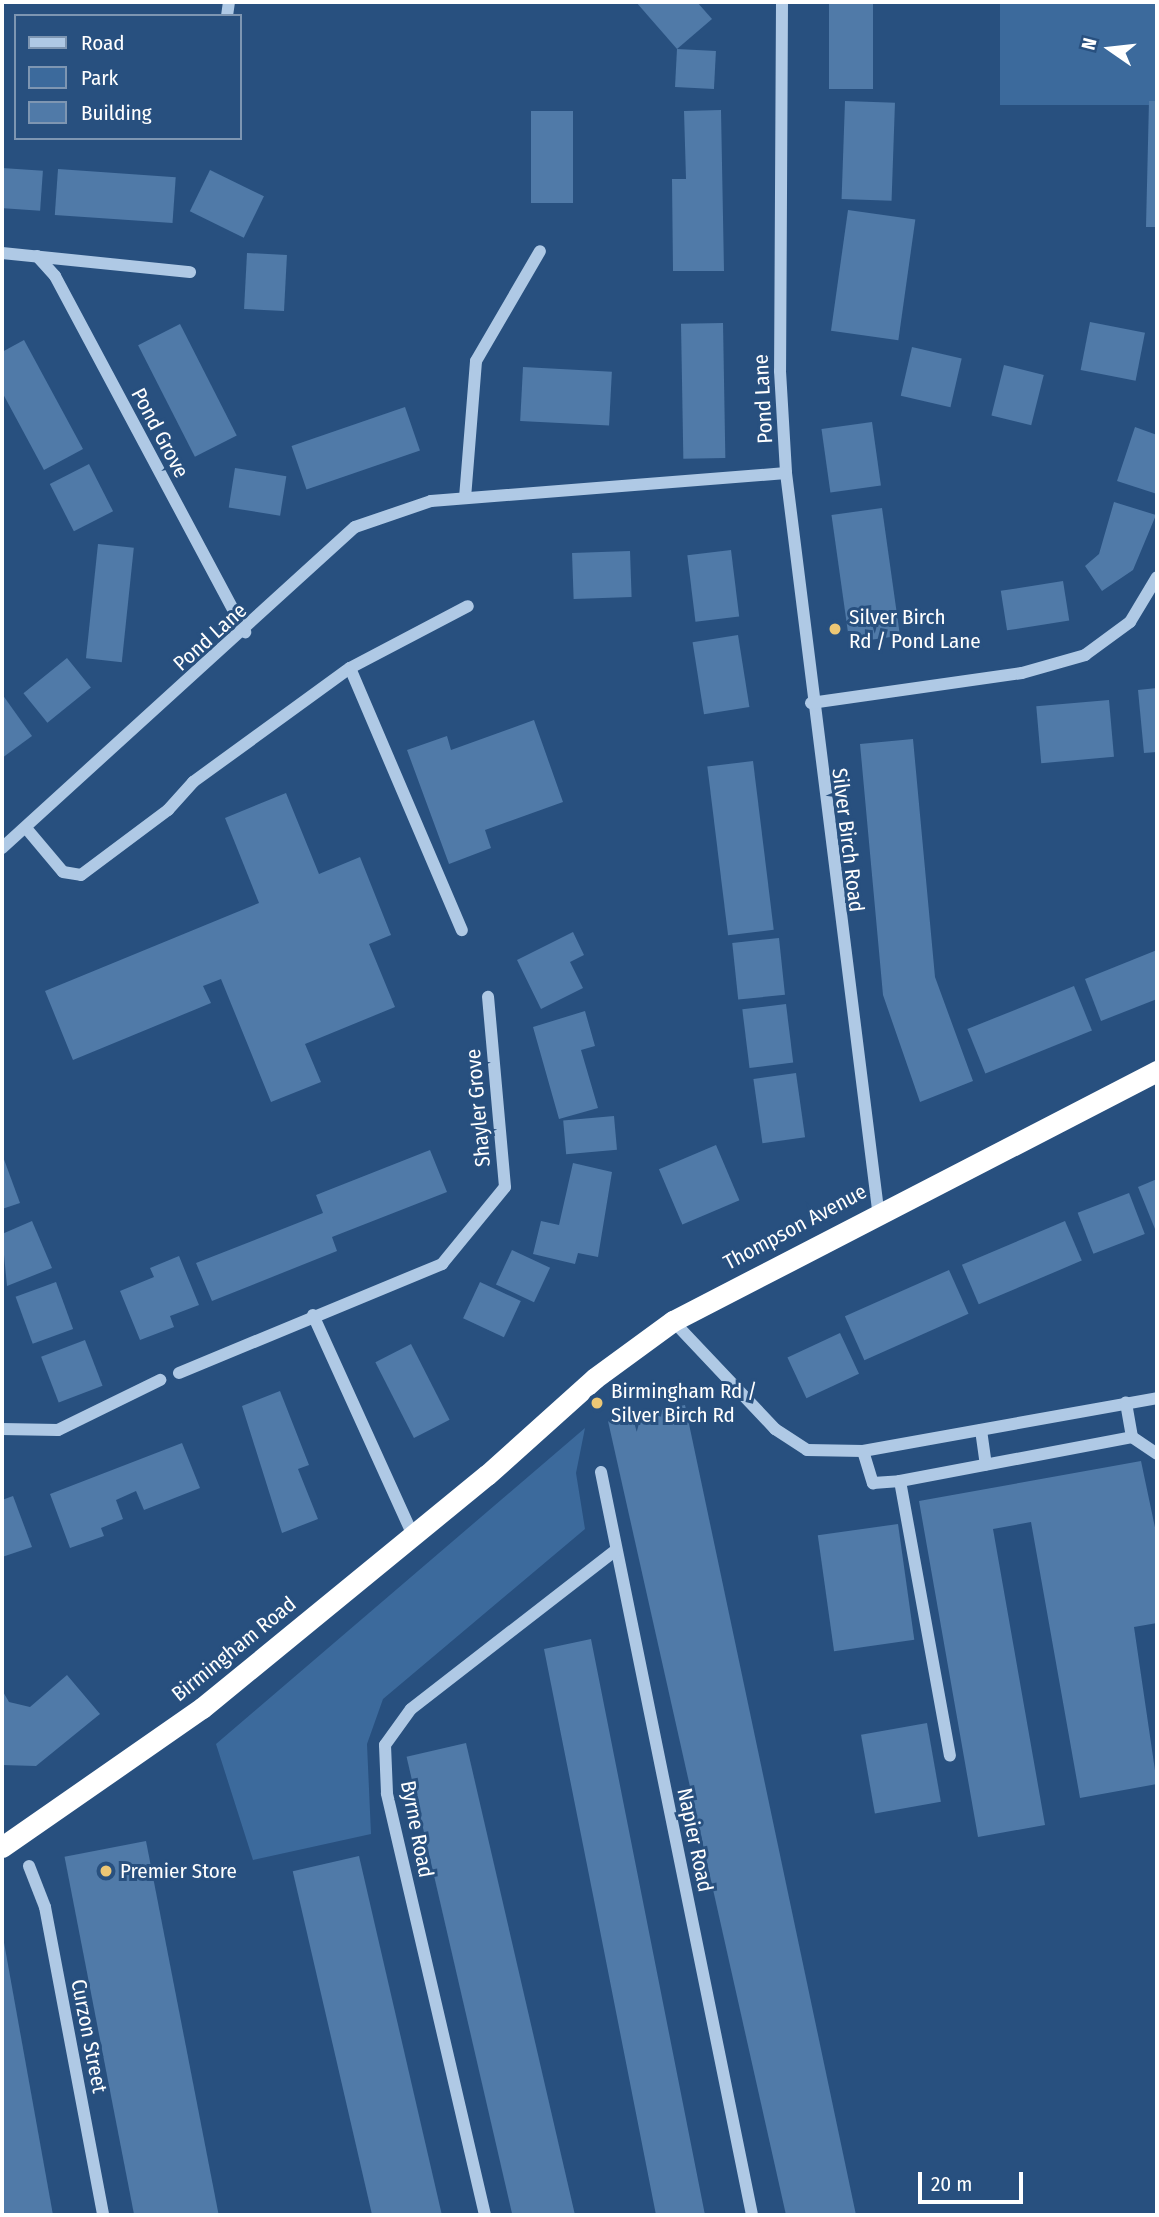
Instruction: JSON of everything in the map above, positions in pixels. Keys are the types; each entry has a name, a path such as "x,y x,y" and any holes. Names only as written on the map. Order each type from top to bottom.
{"highway":[{"name":"Thompson Avenue","path":"487,1475 595,1378 673,1321 878,1210 1157,1070"},
{"name":"Birmingham Road","path":"2,1847 202,1708 487,1475"}],"street":[{"name":"Pond Lane","path":"2,848 244,632 355,527 401,507 466,498 786,473 780,371 782,2"},
{"path":"466,498 476,361 540,251"},
{"path":"2,253 190,272"},
{"name":"Pond Grove","path":"37,256 55,276 244,632"},
{"name":"Silver Birch Road","path":"786,473 811,703 878,1210"},
{"path":"811,703 1058,665 1105,643 1152,605 1157,577"},
{"path":"26,828 63,872 81,874 168,810 193,782 350,668 468,606"},
{"path":"350,668 462,930"},
{"name":"Shayler Grove","path":"179,1373 313,1315 442,1264 505,1187 488,997"},
{"path":"313,1315 413,1535"},
{"path":"673,1321 775,1429 807,1450 863,1451 1157,1398"},
{"path":"2,1429 58,1430 160,1380"},
{"path":"1126,1403 1132,1437"},
{"path":"981,1430 986,1465"},
{"path":"863,1451 873,1483 900,1481 1132,1437 1157,1454"},
{"name":"Napier Road","path":"601,1472 752,2215"},
{"path":"900,1481 950,1755"},
{"name":"Byrne Road","path":"485,2215 387,1793 385,1745 411,1709 616,1550"},
{"name":"Curzon Street","path":"29,1866 45,1908 103,2215"}],"green space":[{"path":"1000,2 1157,2 1157,105 1000,105"},
{"path":"585,1428 576,1473 585,1529 383,1699 367,1744 371,1834 253,1860 216,1744"}],"building":[{"path":"636,2 697,2 712,19 677,49"},
{"path":"829,2 873,2 873,89 829,89"},
{"path":"677,49 716,51 714,89 675,87"},
{"path":"845,101 895,103 892,201 842,199"},
{"path":"1149,101 1157,101 1157,227 1146,227"},
{"path":"721,110 724,271 673,271 672,179 686,179 684,111"},
{"path":"531,111 573,111 573,203 531,203"},
{"path":"2,168 43,171 40,211 2,208"},
{"path":"58,169 176,177 173,223 55,215"},
{"path":"210,170 264,196 244,238 190,211"},
{"path":"848,210 915,219 898,340 831,331"},
{"path":"247,253 287,255 284,311 244,309"},
{"path":"1090,322 1145,333 1136,381 1081,370"},
{"path":"723,323 725,458 683,459 681,324"},
{"path":"180,324 237,435 195,457 138,345"},
{"path":"24,340 83,449 44,470 2,392 2,352"},
{"path":"912,347 962,358 950,407 901,396"},
{"path":"1004,365 1044,375 1031,425 991,415"},
{"path":"523,367 612,372 609,426 520,421"},
{"path":"405,407 420,450 307,490 292,446"},
{"path":"872,422 881,485 830,492 821,429"},
{"path":"1135,427 1157,435 1157,494 1117,481"},
{"path":"89,464 113,511 74,531 50,484"},
{"path":"235,468 286,476 280,516 229,508"},
{"path":"1114,502 1156,515 1133,570 1102,591 1085,566 1099,554"},
{"path":"882,508 900,636 849,643 831,515"},
{"path":"98,544 134,548 122,662 86,658"},
{"path":"731,550 739,617 695,622 687,555"},
{"path":"630,551 632,597 574,599 572,553"},
{"path":"1063,581 1069,621 1007,630 1001,591"},
{"path":"738,635 749,707 704,714 693,642"},
{"path":"67,658 91,688 47,723 23,693"},
{"path":"1157,688 1157,752 1144,753 1138,690"},
{"path":"2,694 32,736 2,758"},
{"path":"1109,700 1114,757 1041,763 1036,706"},
{"path":"534,720 563,802 485,830 491,848 449,864 407,750 447,736 451,750"},
{"path":"913,739 935,977 973,1081 920,1102 883,995 860,744"},
{"path":"753,761 774,930 728,935 707,767"},
{"path":"286,793 319,874 360,857 391,935 369,944 395,1007 305,1044 321,1082 271,1102 221,979 203,986 211,1003 73,1060 45,991 259,903 225,818"},
{"path":"573,932 584,955 570,962 583,988 541,1009 517,960"},
{"path":"779,938 785,995 738,1000 732,943"},
{"path":"1157,950 1157,999 1101,1021 1085,979"},
{"path":"1074,986 1092,1031 985,1074 967,1029"},
{"path":"786,1004 793,1063 750,1068 742,1009"},
{"path":"585,1011 595,1046 581,1050 598,1108 559,1119 533,1027"},
{"path":"796,1073 805,1137 762,1143 753,1079"},
{"path":"614,1116 617,1150 566,1154 563,1120"},
{"path":"716,1145 739,1200 682,1224 659,1169"},
{"path":"430,1150 447,1192 332,1237 337,1251 212,1301 196,1263 323,1213 316,1195"},
{"path":"2,1154 20,1203 2,1209"},
{"path":"573,1163 612,1172 598,1257 578,1253 575,1264 533,1254 541,1221 559,1225"},
{"path":"1157,1179 1157,1228 1155,1229 1138,1187"},
{"path":"1129,1193 1145,1234 1093,1254 1078,1213"},
{"path":"32,1221 52,1268 7,1286 2,1234"},
{"path":"1065,1221 1082,1261 979,1304 962,1265"},
{"path":"512,1250 550,1268 534,1302 496,1284"},
{"path":"179,1256 199,1305 170,1316 174,1327 140,1340 120,1291 154,1277 150,1268"},
{"path":"949,1270 969,1314 864,1360 845,1316"},
{"path":"56,1282 73,1329 33,1344 16,1297"},
{"path":"480,1282 521,1301 504,1337 463,1318"},
{"path":"840,1333 859,1374 806,1398 787,1358"},
{"path":"85,1340 103,1386 59,1403 41,1357"},
{"path":"411,1344 450,1420 414,1438 375,1362"},
{"path":"280,1391 309,1465 298,1469 318,1519 282,1533 242,1406"},
{"path":"685,1405 856,2215 786,2215 608,1421"},
{"path":"182,1443 200,1488 144,1510 136,1491 116,1500 123,1519 101,1528 104,1536 70,1548 50,1494"},
{"path":"1141,1461 1157,1537 1157,1623 1134,1627 1157,1784 1080,1798 1031,1522 993,1529 1045,1825 978,1837 919,1501"},
{"path":"13,1496 32,1547 2,1557 2,1500"},
{"path":"898,1524 914,1640 834,1651 818,1535"},
{"path":"591,1639 705,2215 656,2215 544,1649"},
{"path":"67,1675 100,1714 36,1766 2,1765 2,1690 9,1702 30,1707"},
{"path":"927,1723 941,1802 875,1813 861,1735"},
{"path":"466,1743 575,2215 512,2215 407,1757"},
{"path":"146,1841 219,2215 134,2215 65,1857"},
{"path":"359,1856 442,2215 372,2215 293,1871"},
{"path":"3,1937 53,2215 2,2215"}],"place":[{"name":"Silver Birch Rd / Pond Lane","path":"835,629"},
{"name":"Birmingham Rd / Silver Birch Rd","path":"597,1403"},
{"name":"Premier Store","path":"106,1871"}]}
